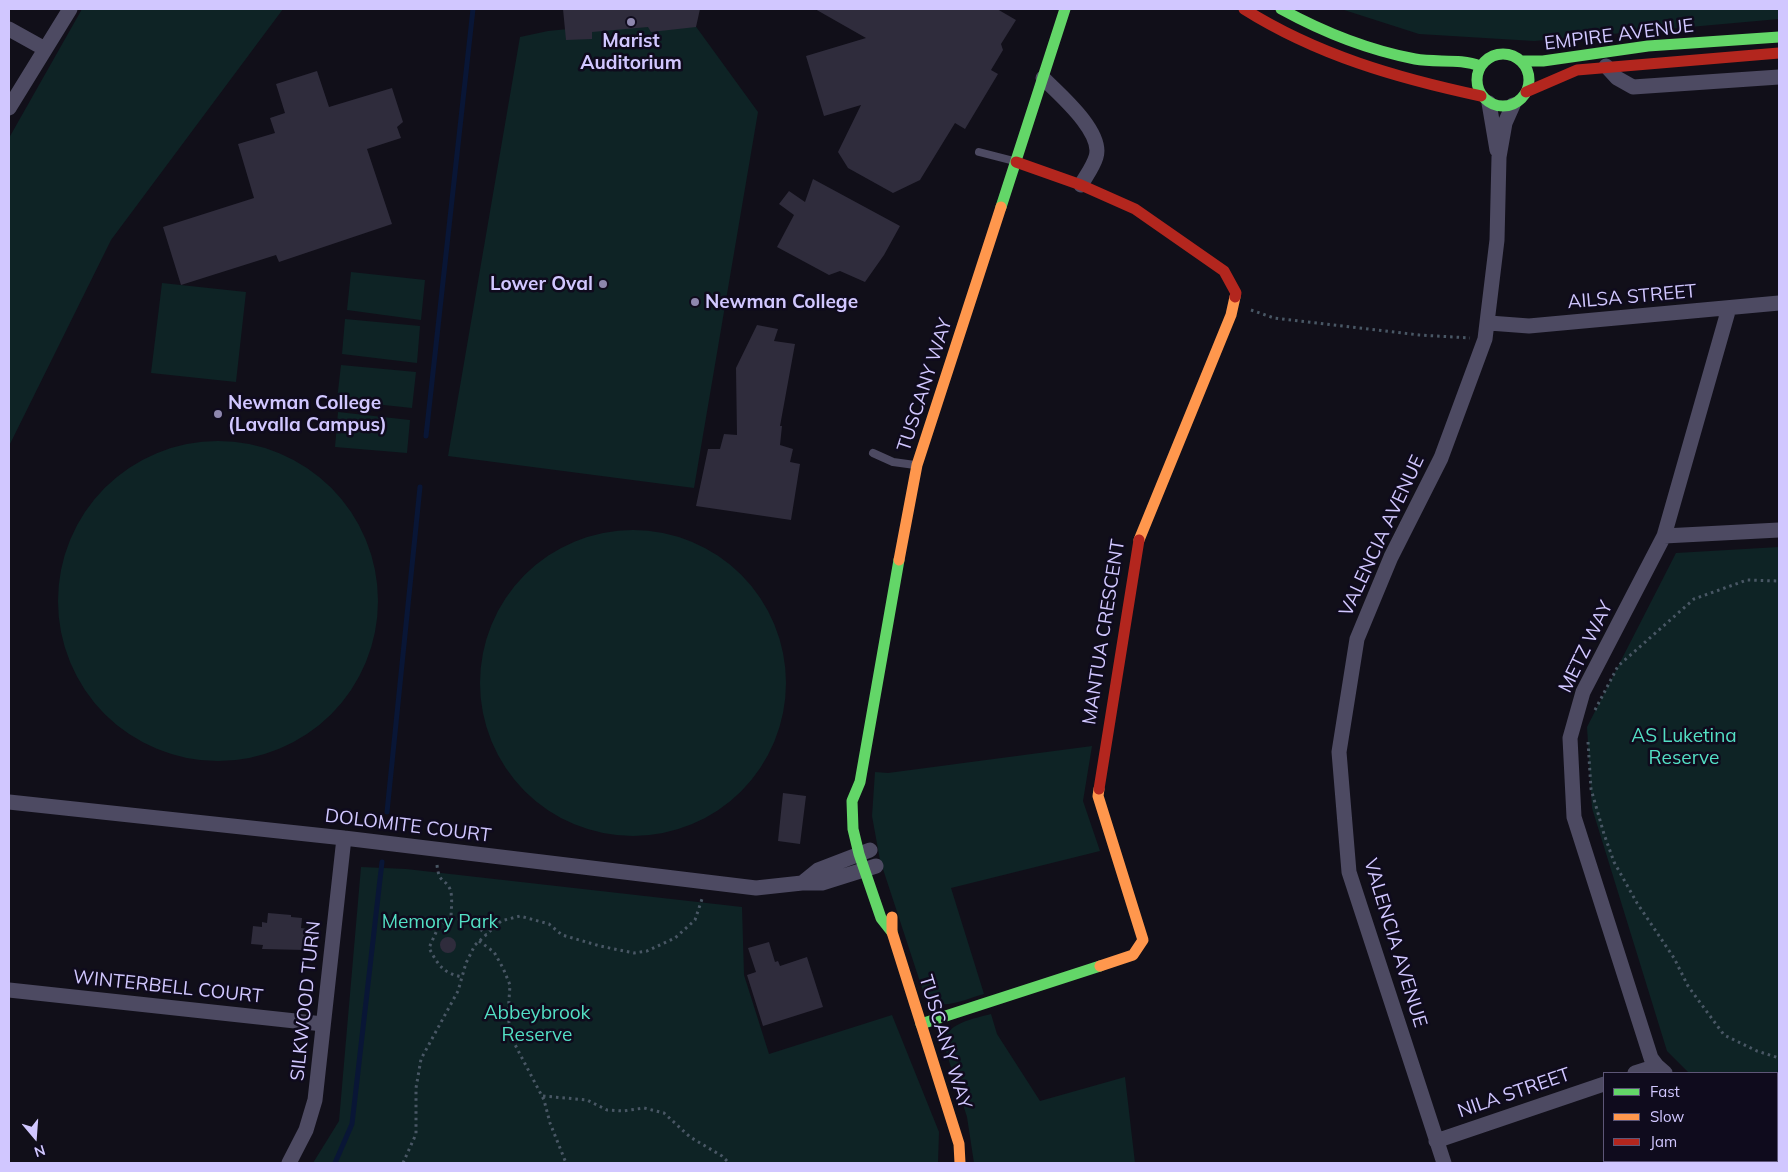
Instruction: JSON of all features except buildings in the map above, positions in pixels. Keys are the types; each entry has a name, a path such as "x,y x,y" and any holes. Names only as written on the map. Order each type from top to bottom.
{"street":[{"path":"9,108 70,9"},
{"name":"TUSCANY WAY","path":"960,1163 959,1144 922,1024 892,932 881,918 865,852 853,829 852,801 860,782 903,534 917,465 1065,9"},
{"path":"1244,9 1289,36 1338,55 1485,99 1504,107 1512,105 1526,92 1530,82 1528,71 1522,61 1508,54 1500,54 1485,60 1480,66 1476,81 1485,99"},
{"path":"1281,9 1345,38 1392,53 1433,62 1472,62 1480,66"},
{"path":"9,30 45,49"},
{"name":"EMPIRE AVENUE","path":"1522,61 1550,60 1576,54 1622,49 1779,37"},
{"name":"EMPIRE AVENUE","path":"1526,92 1577,70 1606,66 1779,53"},
{"path":"1606,66 1617,78 1633,87 1779,77"},
{"path":"1043,78 1075,110 1094,135 1097,156 1081,185"},
{"name":"VALENCIA AVENUE","path":"1485,99 1499,157"},
{"name":"VALENCIA AVENUE","path":"1444,1163 1349,872 1339,752 1357,639 1391,557 1441,458 1485,339 1489,323 1497,240 1499,157 1505,123 1512,105"},
{"path":"1016,162 1081,185 1135,209 1224,271 1236,293 1234,303"},
{"name":"MANTUA CRESCENT","path":"922,1024 1133,955 1143,940 1098,796 1139,536 1231,315 1234,303"},
{"name":"AILSA STREET","path":"1489,323 1529,326 1779,303"},
{"name":"METZ WAY","path":"1661,1070 1652,1058 1574,817 1570,738 1583,692 1664,536 1729,308"},
{"path":"1664,536 1779,530"},
{"name":"TUSCANY WAY","path":"860,782 865,829 865,852"},
{"name":"DOLOMITE COURT","path":"9,802 344,838 756,888 802,883 822,883 870,868"},
{"name":"SILKWOOD TURN","path":"289,1163 306,1130 315,1100 344,838"},
{"name":"DOLOMITE COURT","path":"802,883 818,870 865,852"},
{"name":"WINTERBELL COURT","path":"9,990 323,1024"},
{"path":"1644,1072 1661,1070"},
{"name":"NILA STREET","path":"1436,1141 1603,1084"}],"lane":[{"path":"980,152 1016,162"},
{"path":"874,453 893,462 917,465"}],"path":[{"path":"1234,303 1274,318 1419,335 1485,339"},
{"path":"1591,718 1618,666 1694,599 1747,580 1779,581"},
{"path":"1587,736 1591,789 1604,834 1614,862 1636,903 1674,958 1688,986 1724,1035 1757,1051 1779,1058"},
{"path":"434,849 438,878 450,889 451,918"},
{"path":"403,1163 416,1134 416,1088 421,1059 458,991 466,963 479,941 500,921 520,916 549,924 562,935 600,946 634,953 647,951 675,938 695,920 707,882"},
{"path":"462,977 448,974 437,962 429,948 437,930 451,918 465,919 478,926 486,935"},
{"path":"479,941 494,952 510,985 508,1015 511,1037 542,1096 566,1163"},
{"path":"542,1096 587,1100 607,1110 623,1111 644,1108 664,1114 690,1137 722,1156 729,1163"}],"green space":[{"path":"82,9 283,9 111,240 9,446 9,138"},
{"path":"1341,9 1779,9 1779,19 1534,41 1419,34"},
{"name":"Lower Oval","path":"689,17 758,112 694,488 448,456 520,37 548,31"},
{"path":"351,272 425,280 421,320 347,310"},
{"path":"162,283 246,292 236,382 151,373"},
{"path":"345,319 420,326 417,363 342,354"},
{"path":"341,365 416,372 412,408 337,400"},
{"path":"338,412 410,420 407,453 335,447"},
{"path":"218,441 249,444 279,453 320,477 342,499 366,540 375,570 378,601 375,632 366,662 342,703 320,725 279,749 249,758 218,761 187,758 157,749 116,725 94,703 70,662 61,632 58,601 61,570 70,540 94,499 116,477 157,453 187,444"},
{"path":"618,530 648,530 692,541 718,555 752,586 775,624 780,638 786,668 786,698 775,742 752,780 730,802 692,825 678,830 648,836 618,836 574,825 548,811 514,780 491,742 486,728 480,698 480,668 491,624 505,598 536,564 574,541 588,536"},
{"name":"AS Luketina Reserve","path":"1779,547 1779,1124 1778,1072 1688,1072 1667,1051 1592,808 1587,727 1676,553"},
{"path":"1092,746 1083,801 1100,851 951,888 984,994 950,1004 934,1003 928,999 923,991 880,860 872,816 875,772 888,773"},
{"name":"Abbeybrook Reserve","path":"361,867 406,869 742,907 744,975 769,1054 892,1015 939,1132 938,1163 313,1163 339,1121"},
{"path":"991,1014 997,1034 1040,1101 1125,1077 1135,1163 974,1163 967,1117 942,1039 946,1033 957,1025"}],"waterway":[{"path":"426,436 473,9"},
{"path":"387,812 420,487"},
{"path":"335,1163 352,1124 382,862"}],"traffic: fast":[{"path":"1001,207 1065,9"},
{"path":"1281,9 1329,33 1380,51 1415,59 1456,61 1480,66"},
{"path":"1522,61 1543,61 1648,46 1779,37"},
{"path":"1498,54 1508,54 1522,61 1529,75 1529,80 1529,85 1522,99 1508,106 1498,106 1488,102 1481,95 1477,85 1477,75 1481,65 1488,58 1498,54"},
{"path":"892,932 881,918 859,854 853,829 852,801 860,782 899,560"},
{"path":"921,1024 1100,966"}],"traffic: slow":[{"path":"899,560 917,465 1001,207"},
{"path":"1139,540 1231,315 1235,297"},
{"path":"1099,789 1098,796 1143,940 1133,955 1100,966"},
{"path":"892,917 892,932 959,1144 960,1163"}],"traffic: jam":[{"path":"1244,9 1300,39 1358,63 1388,73 1481,96"},
{"path":"1526,92 1577,70 1779,53"},
{"path":"1016,162 1081,185 1135,209 1224,271 1236,293 1235,297"},
{"path":"1099,789 1139,540"}],"place":[{"name":"Marist Auditorium","path":"631,22"},
{"name":"Lower Oval","path":"603,284"},
{"name":"Newman College","path":"695,302"},
{"name":"Newman College (Lavalla Campus)","path":"218,414"}],"park label":[{"name":"Memory Park","path":"440,922"}]}
